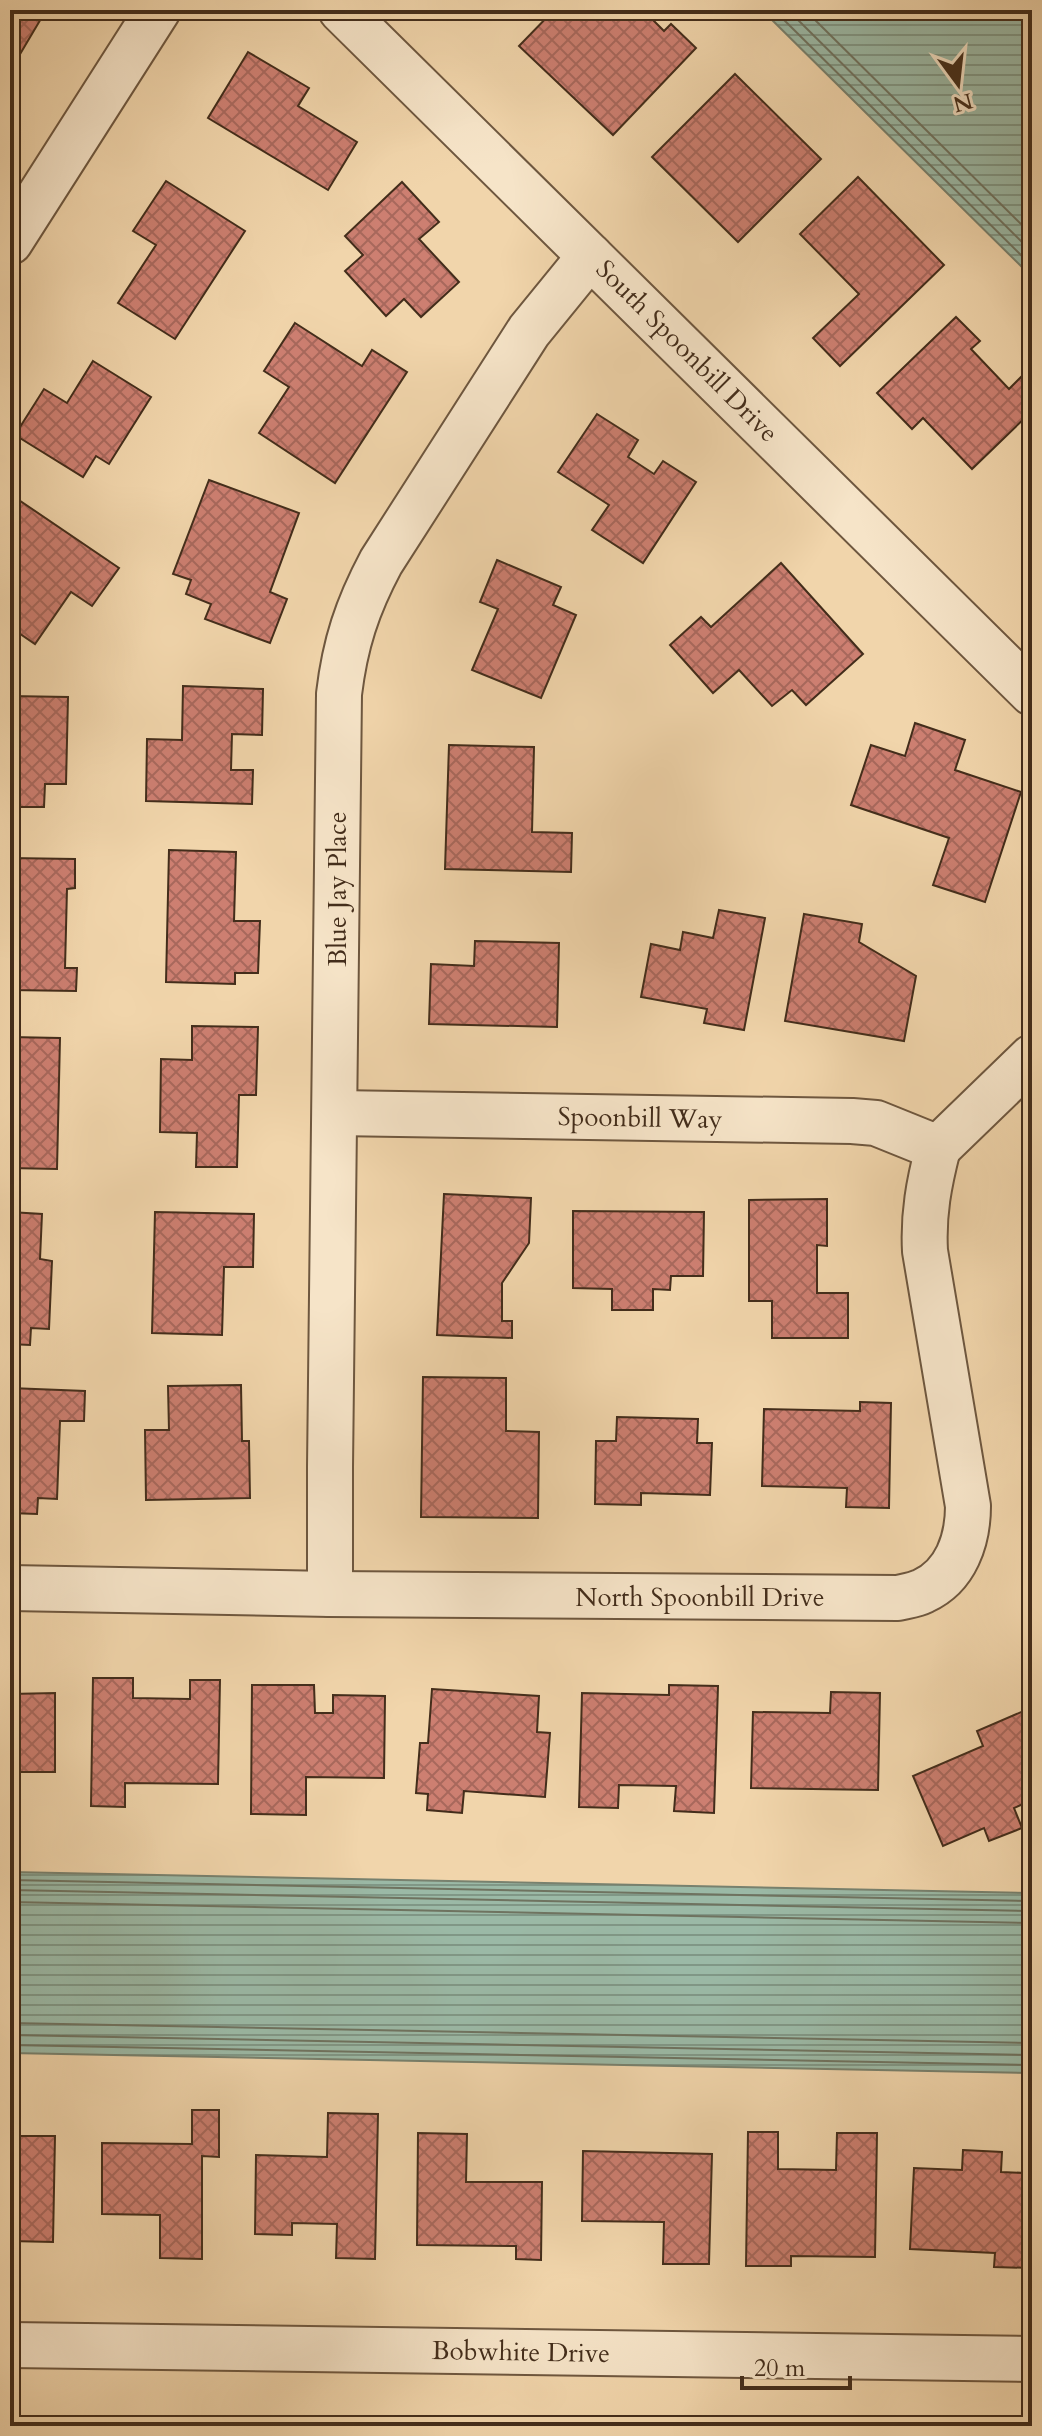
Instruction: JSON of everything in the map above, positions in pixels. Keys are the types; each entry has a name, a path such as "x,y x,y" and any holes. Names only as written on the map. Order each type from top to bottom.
{"street":[{"path":"10,242 158,10"},
{"name":"South Spoonbill Drive","path":"341,10 1032,693"},
{"name":"Blue Jay Place","path":"330,1594 339,694 344,657 352,624 381,562 529,331 590,256"},
{"path":"938,1148 1032,1057"},
{"name":"Spoonbill Way","path":"336,1113 852,1121 876,1123 938,1148"},
{"name":"North Spoonbill Drive","path":"10,1588 898,1598 923,1591 944,1577 961,1552 968,1522 968,1506 925,1251 927,1190 938,1148"},
{"name":"Bobwhite Drive","path":"10,2345 1032,2359"}],"water":[{"path":"762,10 1032,10 1032,277"},
{"path":"10,1872 1032,1893 1032,2073 10,2053"}],"building":[{"path":"10,10 45,12 10,71"},
{"path":"554,10 643,10 664,31 671,24 696,48 613,135 519,46"},
{"path":"248,52 309,88 298,106 357,142 328,190 208,118"},
{"path":"735,74 821,159 738,242 652,157"},
{"path":"858,177 944,265 840,366 813,338 859,294 800,234"},
{"path":"166,181 245,231 175,339 118,303 156,245 133,231"},
{"path":"402,182 439,222 419,239 459,282 421,317 404,299 386,316 345,271 363,255 345,236"},
{"path":"956,317 980,341 971,349 1009,389 1026,372 1032,379 1032,411 972,469 923,418 912,429 877,393"},
{"path":"295,323 362,366 372,350 407,372 335,483 259,433 289,387 264,371"},
{"path":"93,361 151,397 109,464 96,456 83,477 15,435 44,389 67,403"},
{"path":"597,414 638,440 628,457 654,474 663,461 696,482 643,563 592,530 609,505 558,472"},
{"path":"209,480 299,513 270,592 287,599 270,643 205,619 211,604 186,594 191,580 173,574"},
{"path":"10,494 119,568 92,606 71,592 35,644 10,627"},
{"path":"497,560 561,587 553,605 576,615 541,698 472,670 498,609 480,602"},
{"path":"781,563 863,654 806,705 792,690 772,706 739,670 713,693 670,645 701,617 711,627"},
{"path":"183,686 263,689 262,735 232,734 231,770 253,770 252,804 146,801 147,739 182,740"},
{"path":"10,696 68,697 66,784 45,784 44,807 10,807"},
{"path":"915,723 965,740 955,770 1021,792 985,902 933,885 949,838 851,805 871,745 905,756"},
{"path":"449,745 534,747 532,832 572,833 571,872 445,869"},
{"path":"169,850 236,852 234,921 260,921 258,973 235,973 235,984 166,982"},
{"path":"10,858 75,859 75,888 67,889 65,968 77,968 76,991 10,990"},
{"path":"719,910 765,918 744,1030 704,1023 707,1009 641,997 651,944 680,950 683,932 713,938"},
{"path":"804,914 862,924 859,942 916,976 904,1041 785,1021"},
{"path":"475,941 559,943 557,1027 429,1024 431,964 474,966"},
{"path":"192,1026 258,1027 256,1095 239,1095 237,1167 196,1167 197,1133 160,1132 161,1059 192,1060"},
{"path":"10,1037 60,1038 57,1169 10,1168"},
{"path":"444,1194 531,1198 529,1243 502,1283 502,1321 512,1321 512,1338 437,1335"},
{"path":"827,1199 827,1246 817,1245 817,1293 848,1293 848,1338 772,1338 772,1301 749,1301 749,1200"},
{"path":"573,1211 704,1212 703,1276 671,1276 670,1290 653,1289 653,1310 612,1310 612,1289 573,1288"},
{"path":"10,1212 42,1214 40,1259 52,1261 49,1329 31,1328 30,1345 10,1344"},
{"path":"155,1212 254,1214 253,1267 224,1267 222,1335 152,1333"},
{"path":"423,1377 506,1378 506,1431 539,1432 538,1518 421,1517"},
{"path":"241,1385 242,1441 249,1441 250,1498 146,1500 145,1430 169,1430 168,1386"},
{"path":"10,1388 85,1391 84,1421 60,1421 57,1499 38,1498 37,1514 10,1513"},
{"path":"860,1402 891,1403 889,1508 846,1507 847,1488 762,1486 764,1409 860,1411"},
{"path":"617,1417 698,1419 697,1443 712,1443 710,1495 641,1493 641,1505 595,1504 596,1441 616,1441"},
{"path":"93,1678 133,1678 133,1698 190,1699 190,1680 220,1680 218,1784 125,1783 125,1807 91,1806"},
{"path":"252,1685 314,1685 315,1713 333,1713 333,1695 385,1696 384,1778 306,1777 306,1815 251,1814"},
{"path":"669,1685 718,1686 714,1813 674,1811 676,1786 619,1785 618,1808 579,1807 582,1693 669,1695"},
{"path":"432,1689 539,1696 537,1732 550,1733 545,1797 464,1791 462,1813 427,1810 428,1794 416,1793 420,1743 428,1743"},
{"path":"831,1692 880,1693 878,1790 751,1788 753,1712 830,1713"},
{"path":"55,1693 55,1772 10,1772 10,1694"},
{"path":"1026,1710 1032,1723 1032,1800 1014,1808 1022,1828 989,1841 984,1828 943,1846 913,1776 983,1746 977,1731"},
{"path":"192,2110 219,2110 219,2157 202,2156 202,2259 160,2258 160,2215 102,2214 102,2143 192,2144"},
{"path":"328,2113 378,2114 375,2259 336,2258 337,2224 292,2223 292,2235 255,2234 256,2155 327,2157"},
{"path":"748,2132 778,2132 778,2169 836,2170 837,2133 877,2133 875,2257 791,2256 791,2266 746,2266"},
{"path":"418,2133 467,2134 466,2182 542,2182 541,2260 516,2259 516,2246 417,2245"},
{"path":"10,2136 55,2136 53,2242 10,2241"},
{"path":"963,2150 1002,2152 1001,2172 1025,2173 1024,2197 1032,2198 1032,2268 994,2267 995,2253 910,2249 914,2168 962,2170"},
{"path":"583,2151 712,2154 709,2264 663,2264 664,2222 582,2221"}]}
